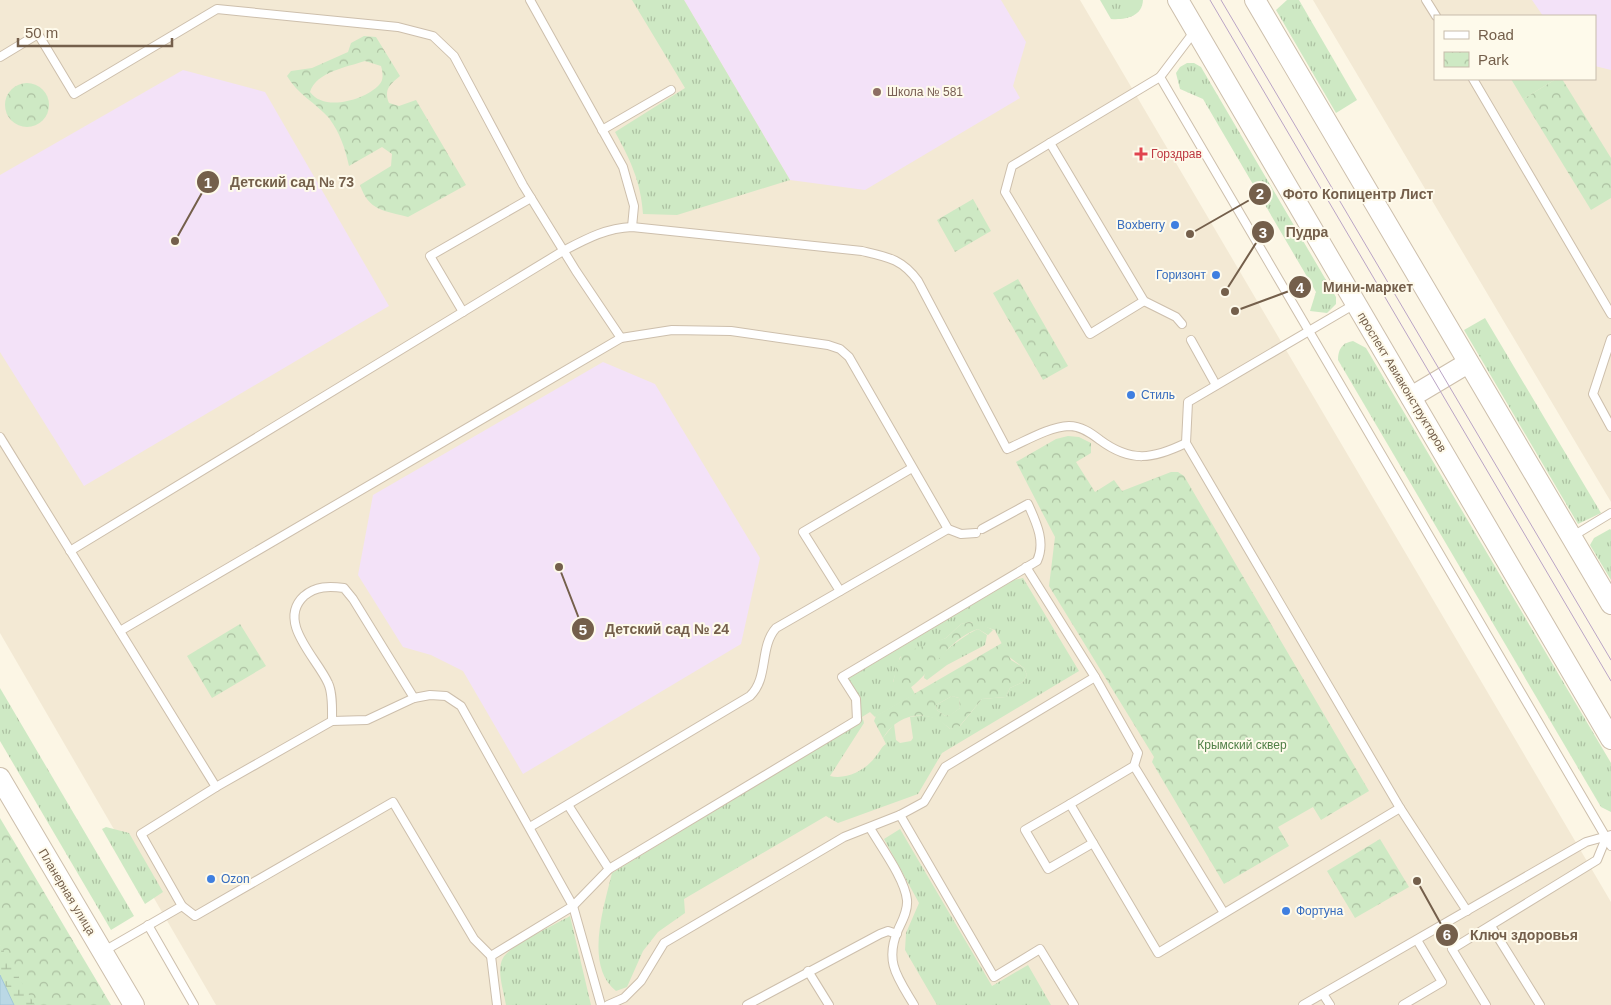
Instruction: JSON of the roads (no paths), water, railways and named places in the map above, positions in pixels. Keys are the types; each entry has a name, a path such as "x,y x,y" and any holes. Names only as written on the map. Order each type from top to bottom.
{"street":[{"name":"проспект Авиаконструкторов","path":"1178,0 1611,739"},
{"path":"1260,4 1468,363 1611,604"},
{"path":"1410,397 1468,363"},
{"name":"Планерная улица","path":"0,778 134,1005"}],"lane":[{"path":"530,0 624,167 634,206 632,226"},
{"path":"1426,0 1435,15"},
{"path":"0,57 38,34 74,94 217,9 398,27 433,36 454,56 531,198 563,251 621,338"},
{"path":"1144,301 1090,334 1004,192 1012,166 1160,77 1195,30"},
{"path":"1160,77 1307,331 1609,837 1611,846"},
{"path":"1474,80 1611,314"},
{"path":"602,130 671,90"},
{"path":"1050,143 1144,301 1176,317 1182,324"},
{"path":"463,312 430,256 531,198"},
{"path":"70,551 563,251 598,233 632,226 862,251 886,256 908,266 918,281 1007,449 1055,429 1070,426 1087,430 1109,447 1133,456 1151,457 1166,453 1186,443"},
{"path":"1355,304 1188,402 1186,443 1400,808 1468,911"},
{"path":"120,631 621,338 672,330 731,331 828,345 840,349 848,357 948,529 962,534 979,531 1028,504 1041,539 1041,552 1037,561 842,677 856,699 857,720 609,869 573,906 490,956"},
{"path":"1611,339 1593,394 1611,427"},
{"path":"1192,340 1216,385"},
{"path":"0,437 216,787"},
{"path":"840,591 803,532 912,468"},
{"path":"1572,537 1611,513"},
{"path":"530,827 750,696 757,689 769,636 776,628 948,529"},
{"path":"1026,566 1095,678 1138,753 1134,766 1025,830 1048,869 1093,843"},
{"path":"332,721 329,685 296,628 293,614 299,601 311,590 328,586 344,588 353,599 414,698"},
{"path":"608,1005 624,998 640,981 664,943 844,837 900,815 924,802 945,767 1095,678"},
{"path":"497,1005 490,956 474,939 394,802 194,916 182,906 141,834 216,787 332,721 367,720 414,698 430,695 446,696 462,706 573,906 601,1005"},
{"path":"1134,766 1224,913"},
{"path":"1070,804 1158,953 1400,808"},
{"path":"568,805 609,869"},
{"path":"900,815 994,977 1040,949 1074,1005"},
{"path":"870,828 906,891 908,903 896,934 892,961 895,973 914,1005"},
{"path":"1303,1005 1586,842 1609,837"},
{"path":"1486,1005 1452,949 1597,860 1609,837"},
{"path":"103,952 182,906"},
{"path":"148,925 194,1005"},
{"path":"1491,926 1540,1005"},
{"path":"747,1005 880,934 888,932 896,934"},
{"path":"1403,1005 1442,982 1417,940"},
{"path":"808,971 829,1005"},
{"path":"1323,994 1330,1005"}],"water":[{"path":"0,975 14,1005 0,1005"}],"tram line":[{"path":"1210,0 1611,681"},
{"path":"1221,0 1611,660"}],"place":[{"name":"Школа № 581","path":"877,92"},
{"name":"Горздрав","path":"1141,154"},
{"name":"Boxberry","path":"1175,225"},
{"name":"Фото Копицентр Лист","path":"1190,234"},
{"name":"Детский сад № 73","path":"175,241"},
{"name":"Горизонт","path":"1216,275"},
{"name":"Пудра","path":"1225,292"},
{"name":"Мини-маркет","path":"1235,311"},
{"name":"Стиль","path":"1131,395"},
{"name":"Детский сад № 24","path":"559,567"},
{"name":"Ozon","path":"211,879"},
{"name":"Ключ здоровья","path":"1417,881"},
{"name":"Фортуна","path":"1286,911"}],"park label":[{"name":"Крымский сквер","path":"1242,745"}]}
